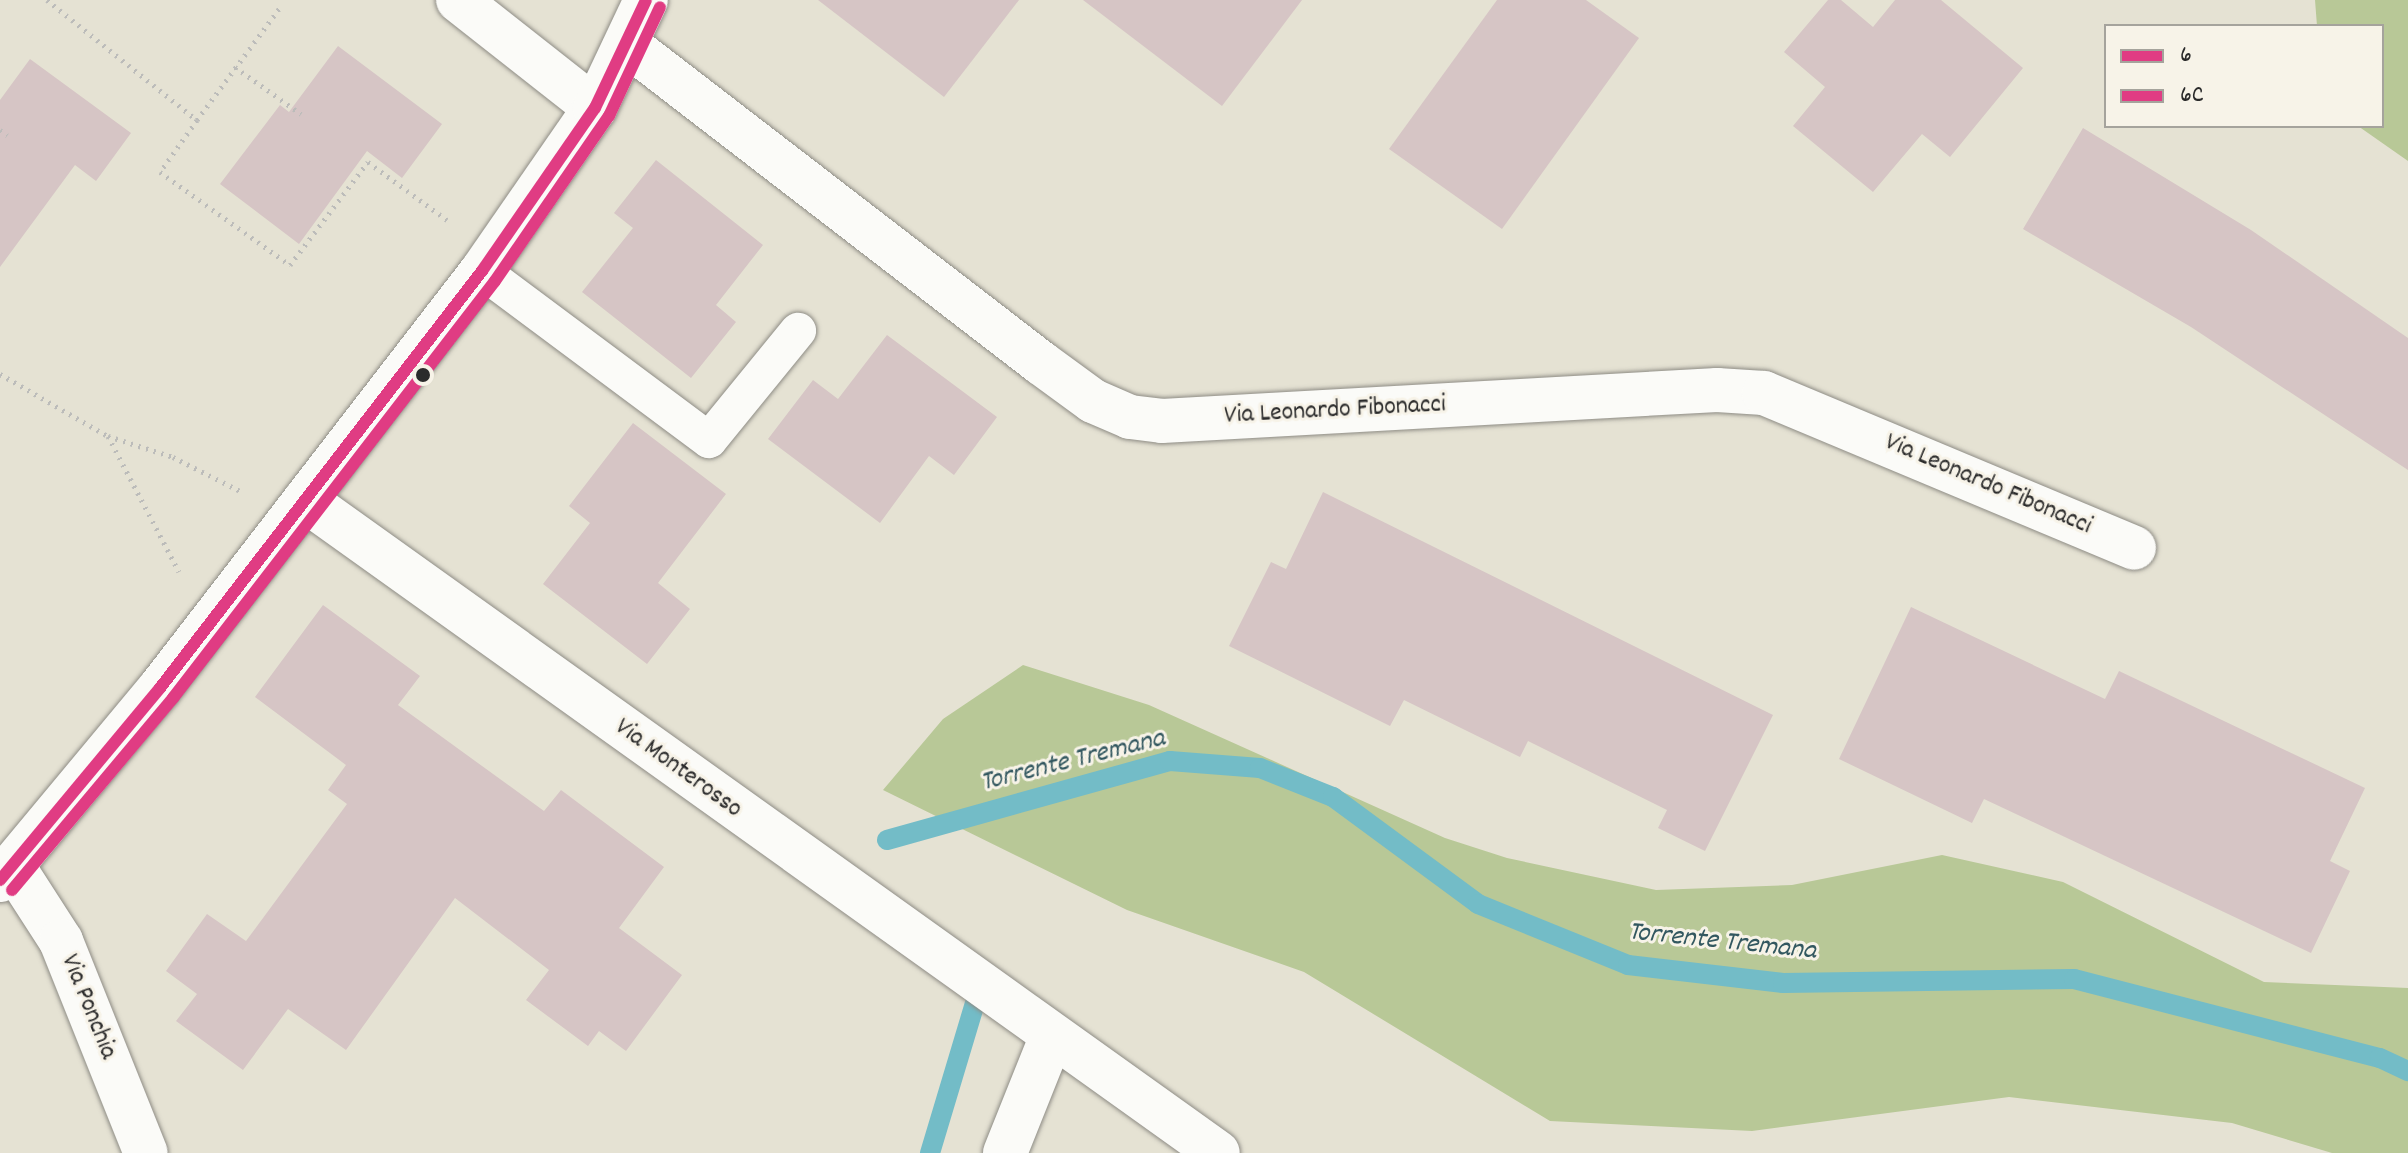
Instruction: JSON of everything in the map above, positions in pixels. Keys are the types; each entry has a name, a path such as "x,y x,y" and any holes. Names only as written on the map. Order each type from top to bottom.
{"street":[{"path":"458,0 595,108"},
{"path":"7,874 305,500 482,271 595,108 628,45 646,0"},
{"name":"Via Leonardo Fibonacci","path":"628,45 1041,363 1093,401 1130,417 1162,421 1717,390 1764,393 1814,409 2134,548"},
{"name":"Via Monterosso","path":"305,500 1051,1038 1218,1153"},
{"name":"Via Ponchia","path":"7,874 61,941 146,1153"},
{"path":"1005,1153 1051,1038"}],"lane":[{"path":"482,271 709,440 798,331"}],"path":[{"path":"47,0 197,120"},
{"path":"281,6 160,172 290,265 368,162 453,225"},
{"path":"235,67 301,114"},
{"path":"0,130 7,135"},
{"path":"0,374 108,436 173,457 245,494"},
{"path":"108,436 181,577"}],"green space":[{"path":"2315,0 2408,0 2408,161 2361,128 2384,128 2384,24 2317,24"},
{"path":"1023,665 1149,705 1445,838 1507,858 1656,890 1792,885 1942,855 2063,882 2264,982 2408,988 2408,1153 2332,1153 2232,1123 2009,1097 1752,1131 1550,1121 1304,972 1127,910 883,790 943,719"}],"building":[{"path":"818,0 1019,0 944,97"},
{"path":"1083,0 1302,0 1222,106"},
{"path":"1497,0 1586,0 1639,38 1502,229 1389,149"},
{"path":"1828,0 1841,0 1873,27 1895,0 1941,0 2023,68 1950,157 1922,134 1873,192 1793,126 1825,87 1784,52"},
{"path":"338,46 442,124 402,178 367,151 299,244 220,184 280,105 289,112"},
{"path":"30,59 131,133 96,181 75,165 0,267 0,100"},
{"path":"2083,128 2251,230 2408,338 2408,470 2191,327 2023,229"},
{"path":"656,160 763,245 716,305 736,322 691,378 582,292 633,228 614,213"},
{"path":"887,335 997,417 954,475 929,456 880,523 768,439 813,380 838,399"},
{"path":"633,423 726,494 658,583 690,609 647,664 543,584 590,523 569,506"},
{"path":"1323,492 1773,715 1705,851 1658,828 1667,810 1528,741 1520,757 1404,700 1390,726 1229,646 1271,562 1286,569"},
{"path":"323,605 420,676 398,705 544,811 561,790 664,867 619,928 682,975 626,1051 599,1031 588,1046 526,1000 549,970 455,898 346,1050 288,1009 243,1070 176,1021 197,994 166,971 207,914 246,941 347,804 328,790 346,765 255,697"},
{"path":"1911,607 2105,699 2119,671 2365,788 2330,861 2350,871 2311,953 1984,799 1972,823 1839,759"}],"waterway":[{"name":"Torrente Tremana","path":"887,840 1170,761 1260,768 1333,797 1478,904 1628,965 1783,983 2074,979 2380,1058 2408,1071"},
{"path":"930,1153 980,986"}],"transit line":[{"name":"6","path":"0,880 160,688 482,271 595,108 646,0"},
{"name":"6C","path":"12,890 173,698 495,281 609,116 660,7"}]}
